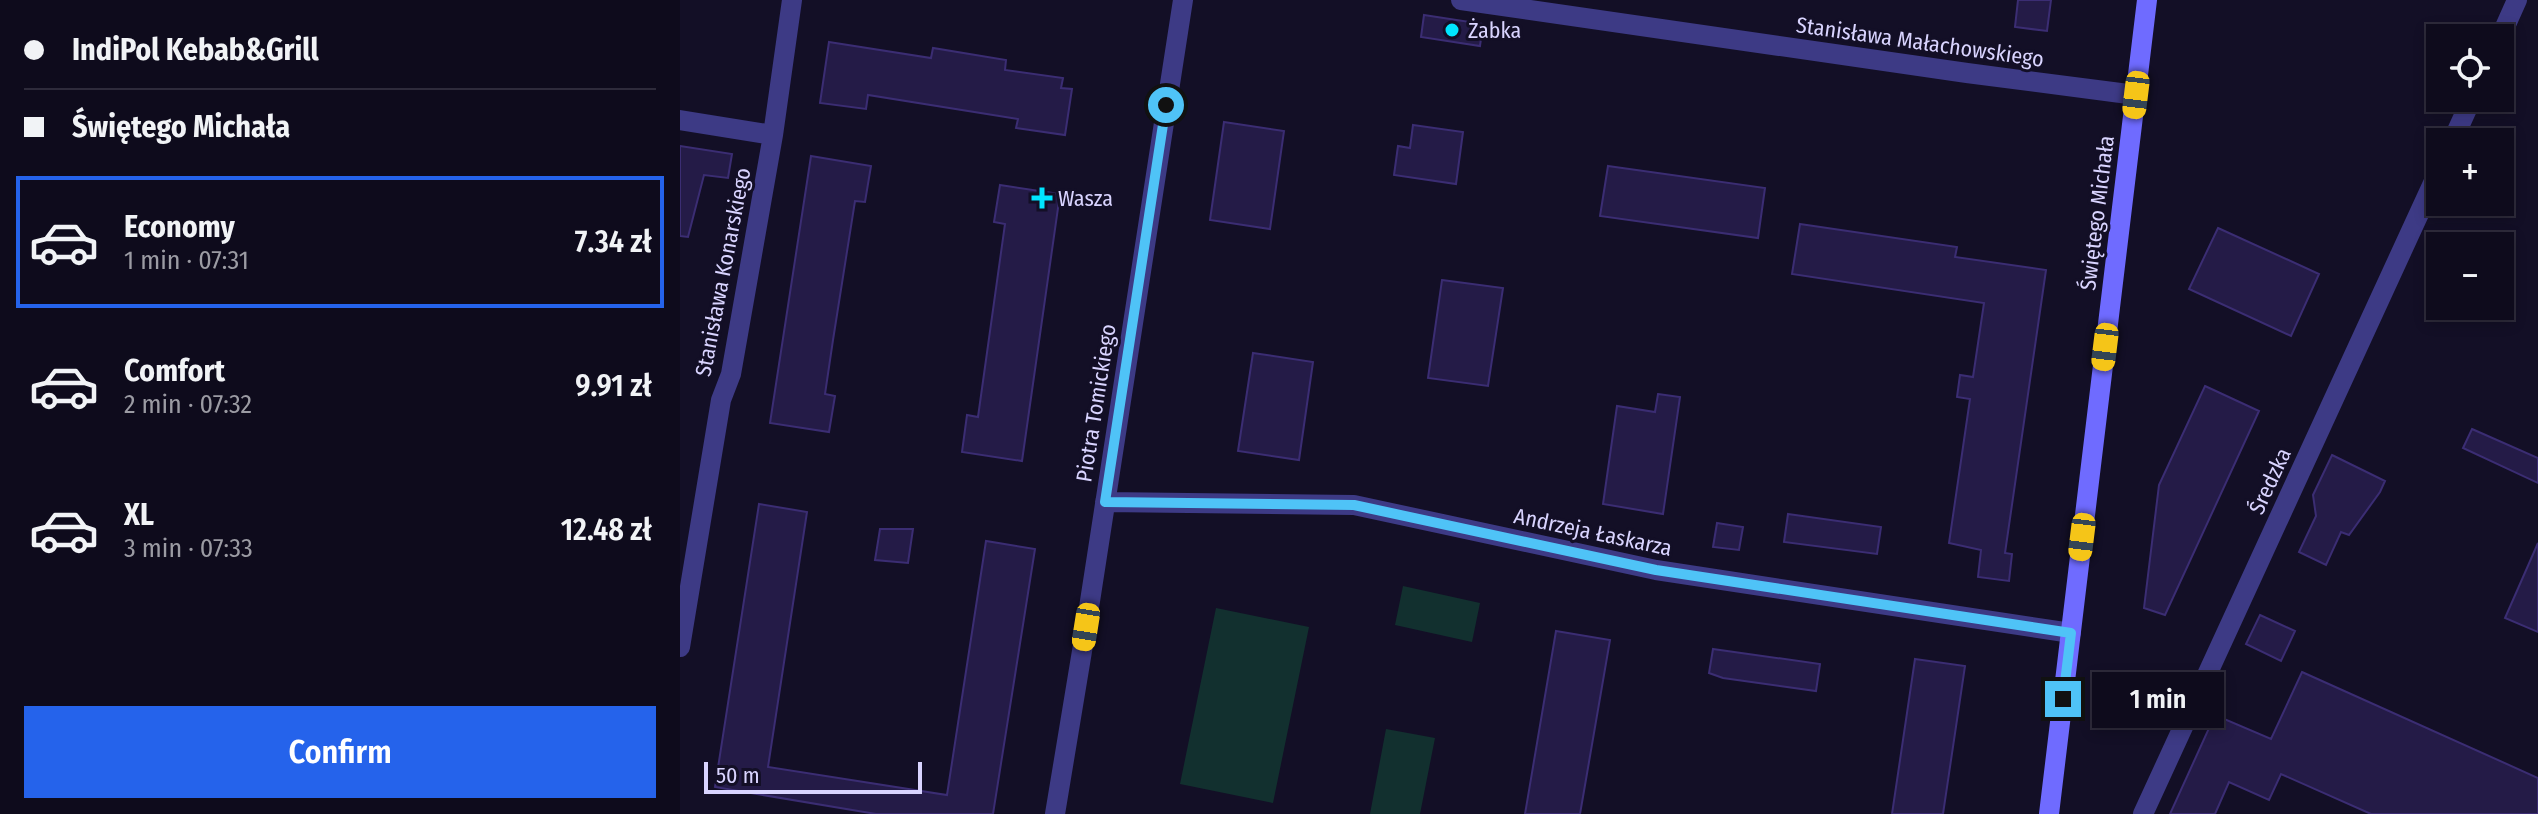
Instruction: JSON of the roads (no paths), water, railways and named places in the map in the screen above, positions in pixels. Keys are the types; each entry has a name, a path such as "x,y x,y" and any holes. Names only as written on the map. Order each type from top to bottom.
{"street":[{"name":"Stanisława Konarskiego","path":"680,647 721,400 731,374 773,135 792,0"},
{"name":"Piotra Tomickiego","path":"1055,814 1183,0"},
{"name":"Stanisława Małachowskiego","path":"1461,0 2136,95"},
{"name":"Świętego Michała","path":"2049,814 2147,0"},
{"path":"2506,24 2517,0"},
{"path":"680,120 773,135"},
{"name":"Średzka","path":"2143,814 2426,198"},
{"name":"Andrzeja Łaskarza","path":"1105,502 1354,505 1656,570 2071,633"}],"place":[{"name":"Żabka","path":"1452,30"},
{"name":"Wasza","path":"1042,198"}]}
